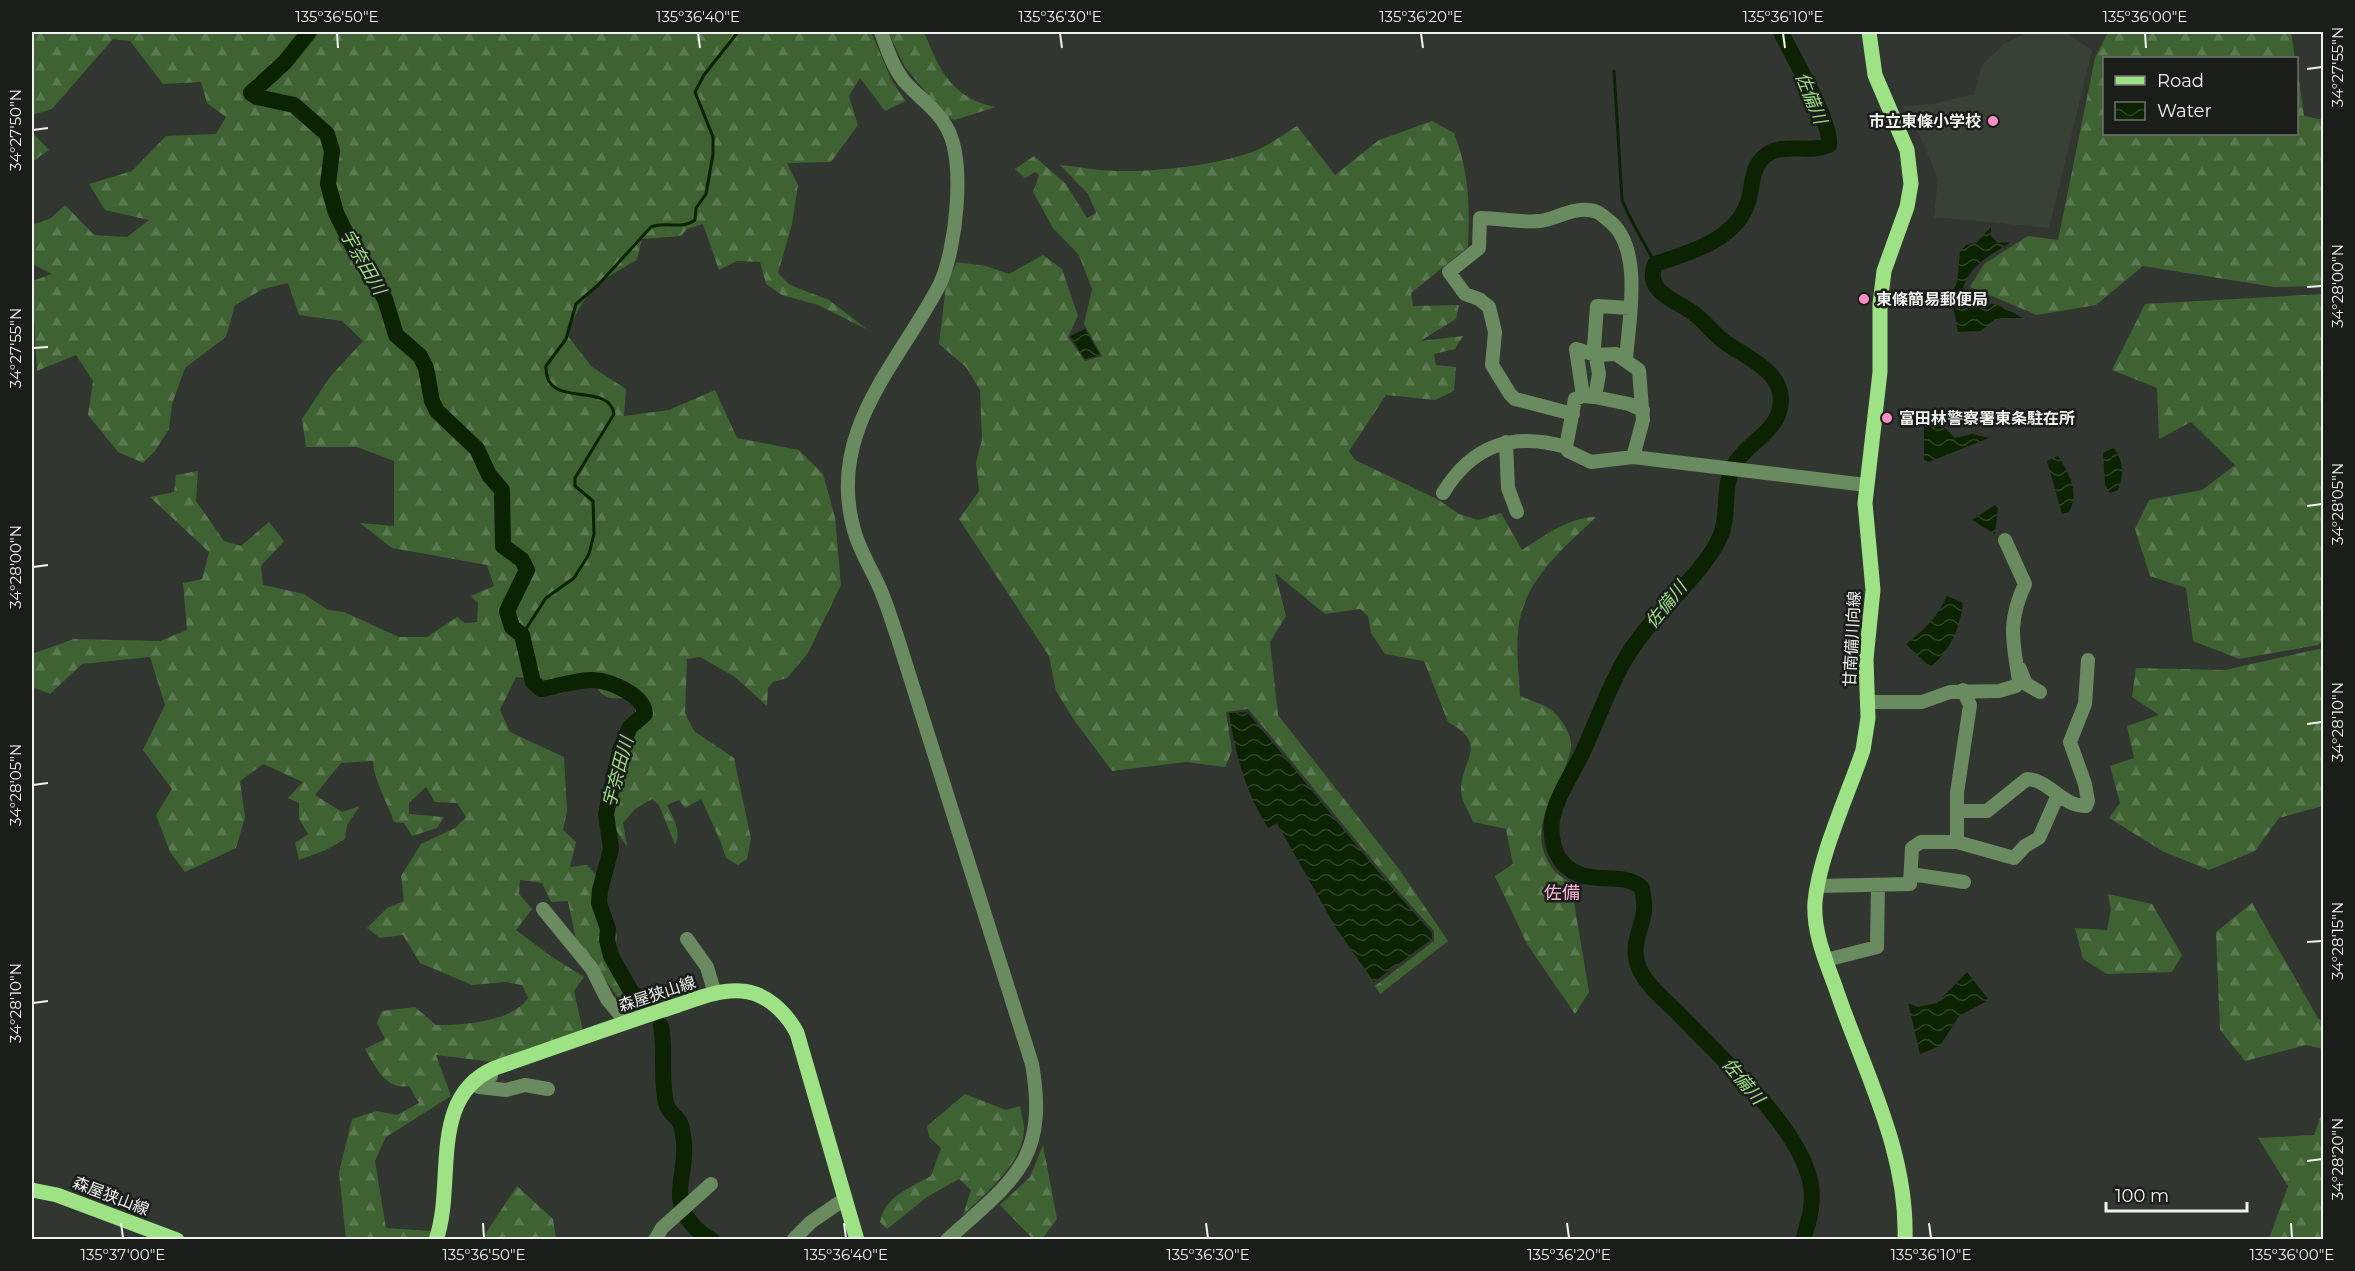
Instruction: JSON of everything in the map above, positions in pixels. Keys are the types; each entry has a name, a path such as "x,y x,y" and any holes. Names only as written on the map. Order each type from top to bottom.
{"main road":[{"name":"甘南備川向線","path":"1869,32 1875,75 1907,150 1911,184 1907,207 1889,255 1881,286 1880,372 1866,485 1866,524 1873,590 1866,659 1868,724 1863,750 1817,886 1815,919 1826,960 1897,1154 1905,1239"},
{"name":"森屋狭山線","path":"436,1239 444,1213 448,1127 461,1096 470,1084 489,1071 626,1022 715,994 741,991 758,995 775,1005 793,1026 802,1046 843,1200 857,1239"},
{"name":"森屋狭山線","path":"32,1190 57,1195 177,1239"}],"street":[{"path":"881,32 900,74 936,112 954,141 957,176 953,236 949,262 940,284 858,425 849,456 849,506 855,533 879,587 897,636 1032,1064 1035,1082 1034,1136 1025,1160 1012,1181 947,1239"},
{"path":"1573,414 1515,399 1492,365 1495,332 1489,307 1479,298 1464,294 1449,272 1467,260 1479,248 1480,218 1536,221 1573,211 1588,210 1598,212 1621,232 1631,267 1626,359"},
{"path":"1589,396 1599,374 1594,347 1597,306 1630,308"},
{"path":"1589,396 1576,349 1596,355 1616,354 1626,359 1638,370 1643,410 1641,433 1633,457"},
{"path":"1566,447 1575,399 1589,396 1629,404 1643,410"},
{"path":"1443,493 1455,473 1473,458 1506,442 1541,440 1566,447 1568,451 1591,462 1633,457 1866,485"},
{"path":"1506,442 1508,488 1517,512"},
{"path":"1868,702 1922,702 1963,690 2011,689 2019,681 2013,655 2011,622 2025,584 2005,540"},
{"path":"1957,811 1987,811 2026,779 2041,783 2056,796 2079,806 2086,806 2088,801 2070,742 2085,704 2088,660"},
{"path":"2016,668 2022,672 2026,684 2040,692"},
{"path":"1957,842 1957,793 1970,705 1963,690"},
{"path":"1817,886 1910,884 1912,848 1915,843 1957,842 2014,858 2025,846 2038,838 2056,796"},
{"path":"1911,874 1964,882"},
{"path":"1826,960 1877,947 1878,885"},
{"path":"543,909 592,969 607,999 626,1022"},
{"path":"687,939 707,967 715,994"},
{"path":"489,1071 491,1077 479,1087 506,1090 525,1085 548,1089"},
{"path":"655,1239 683,1208 711,1184"},
{"path":"794,1239 810,1222 843,1200"}],"shaded area":[{"name":"市立東條小学校","path":"2029,32 2065,32 2092,50 2049,228 1934,217 1938,179 1920,136 1902,106 1933,104 1974,94 1982,65 2004,44"}],"green space":[{"path":"32,32 871,32 892,81 906,101 885,111 860,78 849,96 858,125 831,162 787,163 798,185 792,224 778,273 790,285 829,300 868,330 818,305 782,295 766,284 760,262 737,261 719,270 703,224 687,229 681,236 642,239 637,260 602,281 586,297 573,320 567,335 592,367 626,389 624,416 669,410 715,390 737,438 799,450 823,474 835,517 841,585 808,653 787,678 773,682 768,688 767,706 735,677 700,657 687,659 685,713 694,731 734,758 751,839 747,859 738,865 726,858 701,799 685,808 679,800 667,805 678,835 675,845 659,805 652,799 635,809 623,823 627,846 616,830 611,814 610,797 618,750 634,720 634,695 609,698 600,692 593,680 584,682 564,693 552,693 536,679 516,677 500,710 510,732 564,757 567,811 563,830 576,842 570,867 587,865 603,883 606,910 617,935 615,963 632,992 639,1010 629,1012 576,940 568,901 551,902 542,883 520,880 519,894 532,909 516,930 584,977 574,991 583,1031 494,1062 436,1055 451,1096 386,1137 375,1161 386,1228 432,1231 428,1239 346,1239 339,1172 352,1119 377,1111 397,1115 419,1103 409,1086 394,1084 382,1076 365,1049 385,1039 377,1023 382,1011 415,1007 436,1025 460,1024 499,1017 521,1006 528,998 522,985 506,982 472,985 420,963 403,935 380,938 367,928 387,908 404,901 401,876 421,844 455,828 466,817 457,803 435,802 426,787 409,803 409,814 444,817 437,828 412,836 404,823 394,822 378,783 373,761 341,763 315,795 342,812 360,806 347,825 345,839 326,850 299,860 295,843 308,834 299,819 299,803 288,798 303,782 263,764 240,781 245,817 236,848 185,872 170,852 156,815 172,789 143,750 165,705 150,657 82,664 50,694 32,687 32,654 74,639 160,641 187,630 183,583 202,579 209,552 150,497 174,492 176,475 198,471 196,501 224,541 241,546 269,522 284,541 261,566 263,585 304,594 328,610 344,612 399,637 427,637 457,617 465,623 477,622 478,603 471,596 494,586 487,565 392,548 360,523 394,526 394,461 357,447 306,447 302,419 330,377 363,341 342,321 299,315 288,283 263,289 235,305 226,337 185,368 172,404 169,429 155,451 143,463 118,452 88,415 93,381 76,355 37,371 32,281 52,274 32,264 32,225 51,218 65,205 94,235 127,237 149,220 105,210 89,184 132,171 166,136 216,134 226,117 207,103 201,82 163,84 130,41 113,39 52,109 32,115"},
{"path":"888,32 924,32 942,70 958,90 981,103 996,107 955,120 947,117 905,67"},
{"path":"2108,32 2291,32 2295,57 2103,57 2103,135 2298,135 2298,73 2304,116 2323,120 2323,286 2274,287 2143,266 2096,305 2037,315 1970,287 1984,264 2028,236 2058,240 2095,58"},
{"path":"1432,121 1454,133 1463,161 1469,218 1468,247 1411,293 1413,306 1459,305 1456,319 1420,341 1463,336 1455,349 1434,354 1436,365 1456,367 1454,391 1435,400 1386,395 1349,451 1355,460 1437,499 1459,514 1478,520 1501,513 1522,550 1567,524 1596,517 1557,554 1535,582 1521,614 1517,640 1520,696 1554,712 1565,726 1571,743 1567,763 1547,807 1541,837 1544,853 1553,869 1582,891 1574,902 1589,992 1575,1014 1527,944 1495,876 1513,864 1506,829 1473,822 1464,803 1461,791 1470,753 1471,745 1468,738 1461,730 1448,722 1424,661 1385,654 1371,633 1368,616 1360,609 1325,614 1275,573 1286,616 1270,642 1278,715 1399,869 1448,941 1380,994 1375,986 1434,941 1434,931 1386,877 1248,709 1226,712 1232,751 1225,767 1186,762 1112,771 1074,720 1056,691 1049,656 959,519 979,491 976,463 982,439 980,390 966,367 939,344 946,285 957,262 986,266 1009,274 1043,255 1062,269 1078,316 1068,337 1085,361 1102,356 1084,324 1092,289 1079,255 1053,228 1033,192 1039,175 1035,172 1025,178 1015,169 1034,156 1066,184 1087,218 1096,213 1088,194 1060,165 1118,171 1180,168 1241,156 1272,142 1297,126 1335,175 1379,140"},
{"path":"32,132 49,150 32,162"},
{"path":"2323,294 2323,641 2318,645 2239,659 2193,641 2186,588 2150,576 2135,529 2149,500 2202,490 2235,465 2191,422 2159,439 2157,388 2112,370 2145,304"},
{"path":"2323,648 2323,806 2279,818 2255,851 2209,870 2164,852 2109,818 2120,803 2110,766 2134,758 2127,726 2159,715 2132,697 2136,668 2225,670"},
{"path":"2108,894 2152,904 2182,955 2172,972 2107,974 2083,959 2075,928 2107,930 2111,909"},
{"path":"2252,903 2318,1018 2323,1022 2323,1049 2306,1045 2245,1061 2220,1030 2216,932"},
{"path":"965,1094 1006,1110 1020,1106 1024,1129 1018,1153 1002,1176 963,1215 971,1190 959,1179 927,1197 887,1229 880,1222 887,1206 907,1189 931,1176 941,1148 929,1137 927,1126"},
{"path":"2323,1110 2323,1239 2269,1239 2288,1186 2258,1138 2314,1135"},
{"path":"1043,1145 1057,1219 1042,1239 1033,1239 1000,1205 1030,1177"},
{"path":"517,1186 553,1219 556,1239 482,1239"}],"water":[{"path":"1991,227 1991,236 1998,243 2011,242 1976,266 1966,279 1963,288 1977,302 1999,305 2023,318 2000,318 1980,331 1958,332 1951,296 1957,282 1960,252 1966,245 1977,242"},
{"path":"1085,329 1100,355 1085,359 1070,336"},
{"path":"1924,411 1955,438 1972,434 1989,438 1929,462 1924,460"},
{"path":"2113,448 2121,462 2122,474 2118,490 2110,493 2105,485 2103,453"},
{"path":"2058,456 2066,469 2073,490 2069,512 2062,514 2047,461"},
{"path":"1995,505 1998,508 1995,534 1972,520"},
{"path":"1947,596 1963,603 1959,621 1948,647 1930,667 1906,644 1930,623"},
{"path":"1247,712 1384,879 1432,933 1432,939 1374,982 1336,928 1277,823 1268,828 1253,800 1238,759 1229,713"},
{"path":"1967,972 1989,1000 1959,1016 1940,1046 1920,1054 1908,1003 1918,1007 1937,1003"}],"waterway":[{"name":"宇奈田川","path":"309,32 285,62 251,93 257,97 294,105 327,134 332,151 328,184 336,213 353,247 385,299 396,335 420,356 426,368 432,401 437,411 477,449 489,475 502,490 503,546 522,560 527,570 507,611 512,627 522,635 533,682 541,689 581,681 600,681 625,690 633,695 643,707 645,714 630,727 620,750 606,814 611,849 600,890 599,903 608,929 607,940 611,956 632,993 638,997"},
{"path":"522,635 546,598 574,578 589,554 594,534 593,501 575,486 575,478 614,414 610,404 601,398 555,388 548,380 546,366 566,339 576,304 598,285 651,227 679,225 695,220 696,208 706,194 713,154 713,137 695,92 704,75 738,32"},
{"name":"佐備川","path":"1781,32 1818,105 1829,145 1813,149 1780,149 1766,155 1758,165 1753,177 1748,202 1742,215 1733,226 1696,250 1655,264 1653,274 1654,282 1663,294 1692,312 1724,341 1767,371 1779,388 1781,399 1779,412 1770,427 1744,452 1733,467 1728,484 1723,529 1714,549 1647,628 1621,667 1580,758 1560,796 1554,812 1551,831 1557,854 1572,871 1593,877 1624,880 1642,888 1644,911 1636,946 1639,968 1656,992 1754,1091 1790,1137 1802,1159 1811,1188 1811,1211 1803,1240"},
{"path":"1614,71 1622,199 1655,264"},
{"name":"宇奈田川","path":"661,1026 666,1103 680,1123 684,1143 680,1184 681,1204 691,1223 700,1233 712,1240"}],"place":[{"name":"市立東條小学校","path":"1993,121"},
{"name":"東條簡易郵便局","path":"1864,299"},
{"name":"富田林警察署東条駐在所","path":"1887,418"}],"district":[{"name":"佐備","path":"1562,893"}]}
